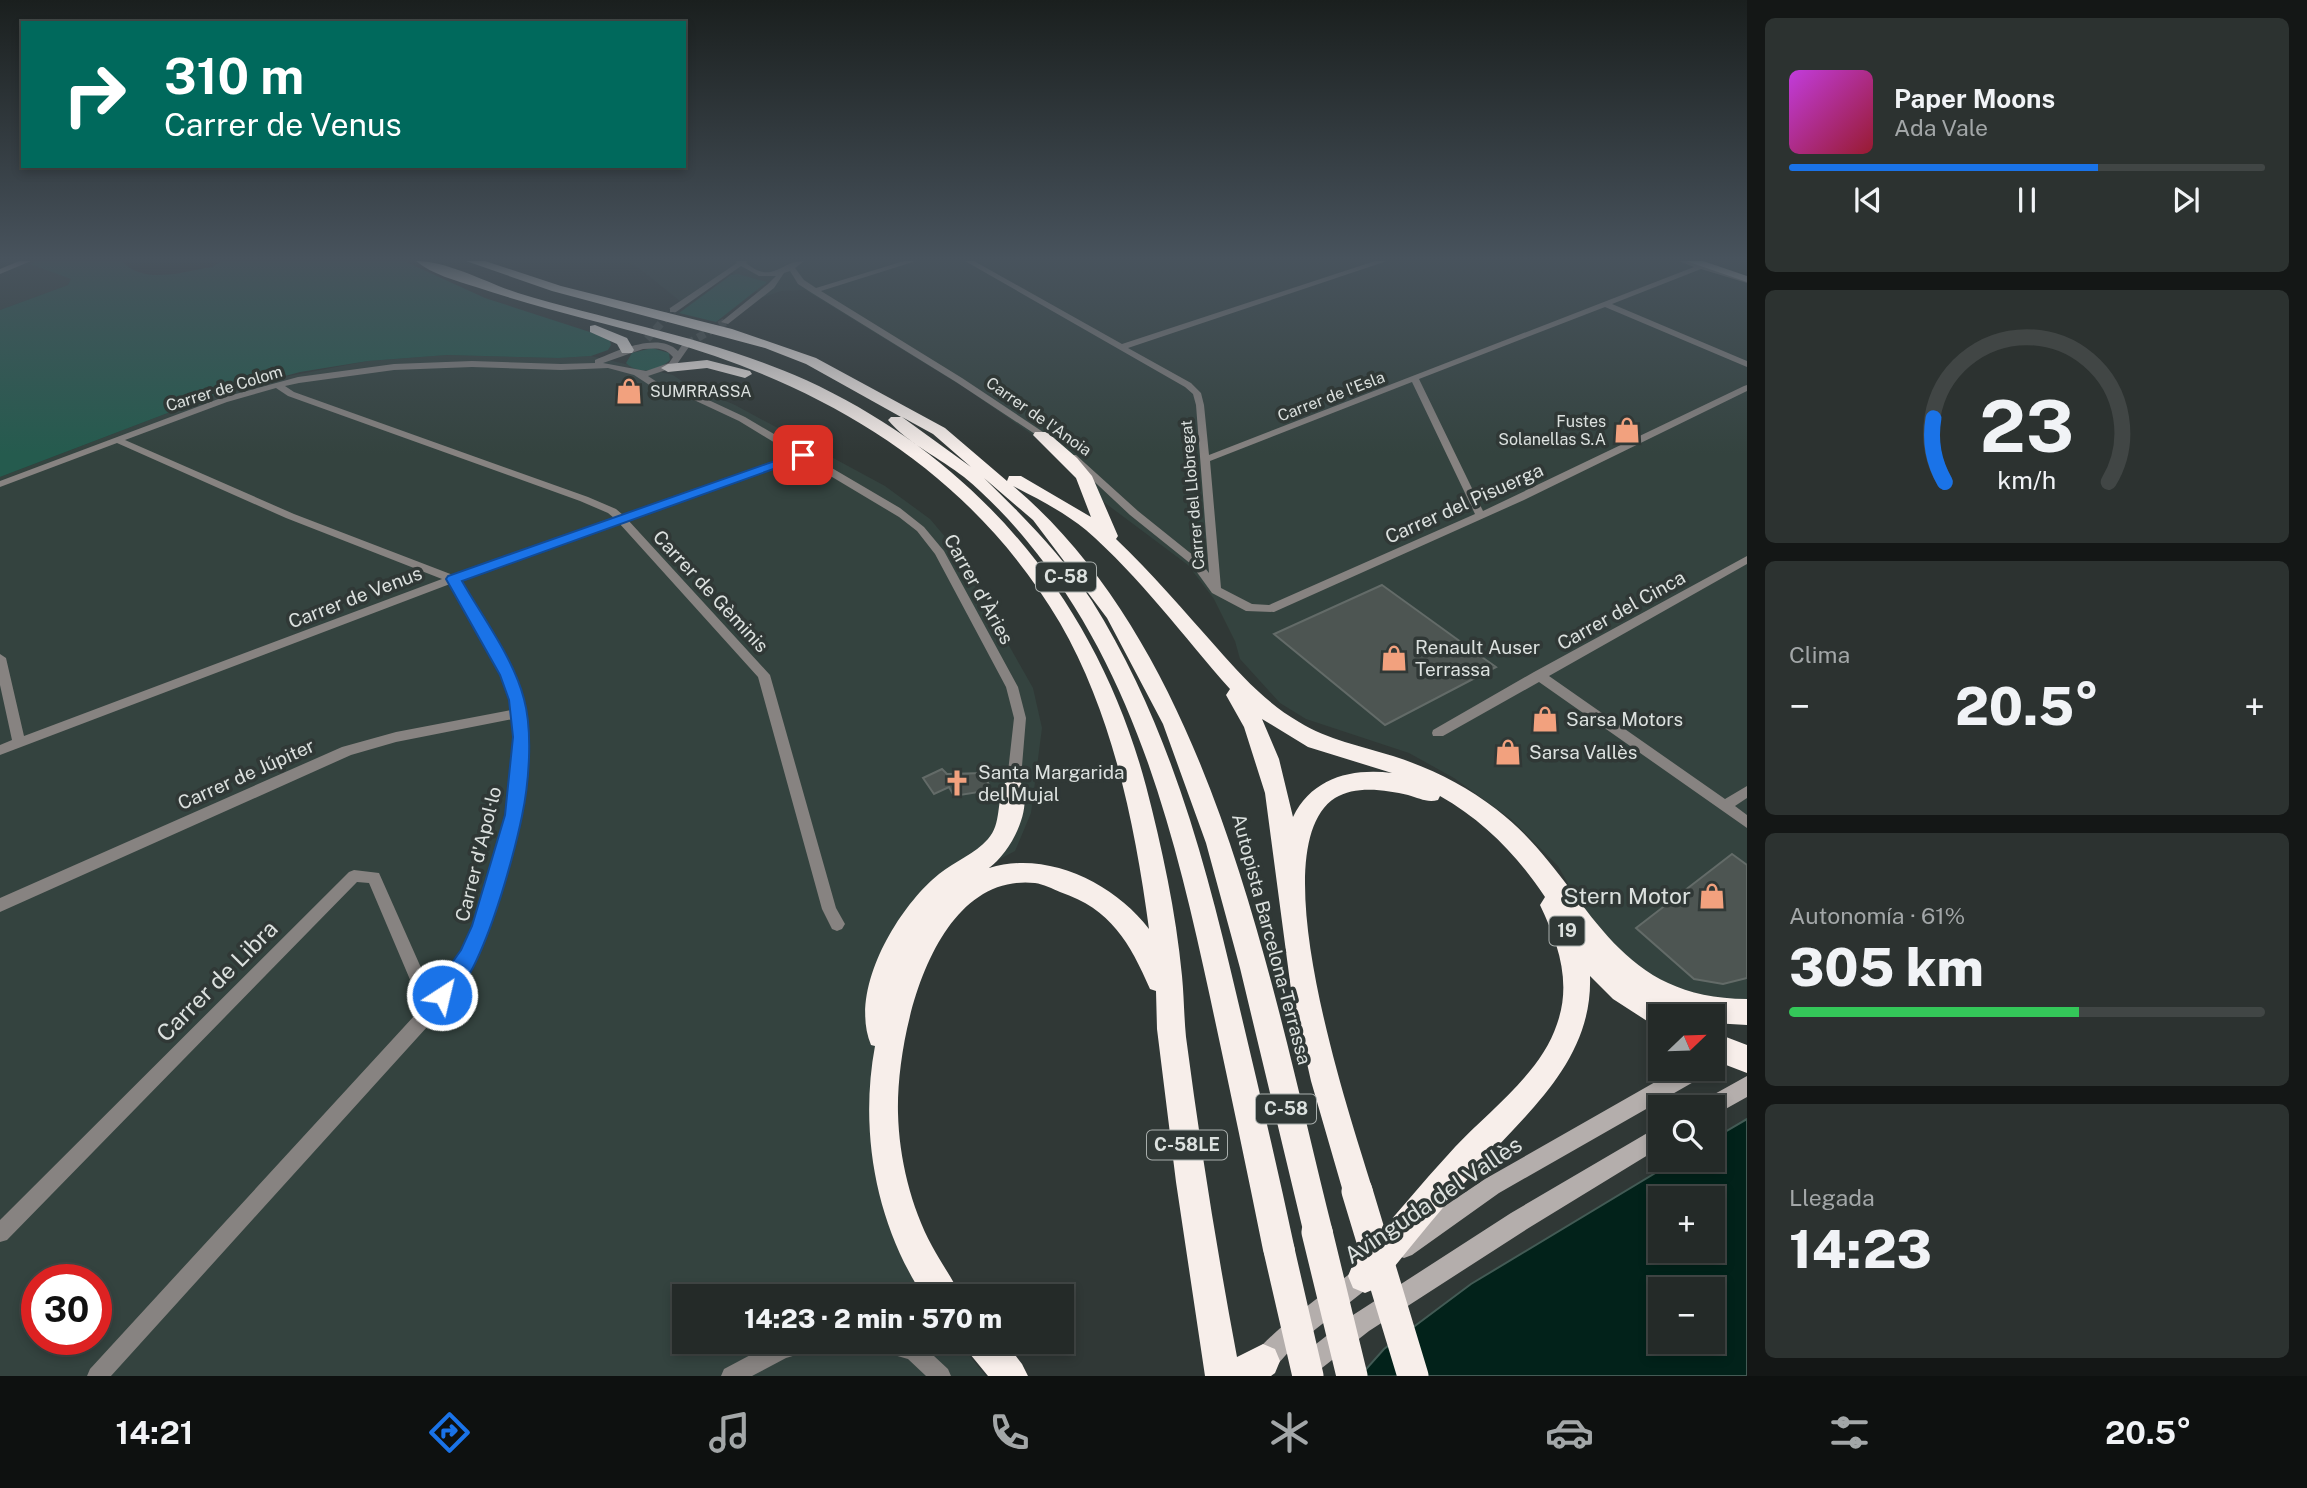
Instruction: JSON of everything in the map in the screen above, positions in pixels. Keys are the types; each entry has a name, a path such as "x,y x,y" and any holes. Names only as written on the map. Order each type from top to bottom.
{"highway":[{"path":"578,325 614,336 634,347"},
{"name":"C-58LE","path":"623,325 701,345 801,383 905,442 966,492 1014,542 1042,578 1081,640 1125,750 1155,885 1204,1273 1223,1376"},
{"name":"C-58","path":"657,325 741,347 829,383 886,413 943,452 1001,502 1036,540 1083,601 1112,650 1159,756 1192,855 1308,1376"},
{"name":"Autopista Barcelona-Terrassa","path":"697,325 787,352 873,390 974,456 1033,510 1097,585 1135,643 1181,740 1222,852 1352,1376"},
{"path":"669,365 699,364 728,369 821,403 924,462 1014,542"},
{"path":"1041,435 1071,461 1088,482 1101,524 1124,557"},
{"path":"974,456 1080,516 1124,557 1249,698 1287,727 1339,750 1410,771 1471,804 1499,825 1539,865 1582,928 1623,968 1687,1003 1722,1012 1747,1013"},
{"path":"1197,640 1239,698 1267,751 1279,804 1293,900"},
{"name":"19","path":"1293,900 1296,847 1303,818 1312,805 1330,789 1346,783 1391,782 1412,786 1438,796 1486,828 1533,876 1571,939 1577,990 1576,1009 1571,1026 1552,1062 1365,1276"},
{"path":"884,1083 880,1049 882,988 891,959 913,919 936,892 991,853 1004,839 1011,820 1013,790"},
{"path":"937,1284 916,1247 898,1202 888,1160 883,1116 884,1083 894,1019 903,987 929,931 941,914 958,896 978,883 1004,874 1028,872 1067,880 1100,898 1118,912 1149,950 1170,1016"},
{"name":"C-58","path":"1293,900 1299,965 1315,1044 1413,1376"},
{"path":"1571,939 1623,990 1648,1007"},
{"path":"995,1358 1028,1376"}],"main road":[{"name":"Avinguda del Vallès","path":"1251,1371 1315,1312 1492,1186 1674,1082"},
{"path":"1725,1099 1747,1086"},
{"path":"1296,1376 1361,1322 1648,1143"}],"street":[{"name":"Carrer de l'Anoia","path":"870,325 1066,451 1134,513 1195,562 1216,590"},
{"name":"Carrer del Llobregat","path":"1083,325 1188,385 1197,393 1207,459 1216,590 1250,608 1270,609"},
{"path":"1122,347 1188,325"},
{"name":"Carrer de l'Esla","path":"1207,459 1552,325"},
{"path":"1656,325 1747,364"},
{"path":"666,388 662,383 669,365 671,349 665,346 634,347 619,358 620,367 638,374 669,365 687,344"},
{"name":"Carrer de Colom","path":"593,364 634,347"},
{"name":"Carrer de Colom","path":"0,484 224,400 277,385 328,375 407,366 471,364 561,367 593,364 620,367"},
{"name":"Carrer d'Àries","path":"638,374 657,386 730,413 917,523 940,553 1012,687 1020,718 1013,790"},
{"path":"1415,379 1480,516"},
{"name":"Carrer de Gèminis","path":"277,385 291,394 374,425 584,499 612,511 621,519 764,675 830,909 837,924"},
{"name":"Carrer del Pisuerga","path":"1270,609 1480,516 1747,388"},
{"path":"117,440 313,525 453,579"},
{"name":"Carrer de Venus","path":"0,751 453,579 803,455"},
{"name":"Carrer del Cinca","path":"1438,733 1747,559"},
{"name":"Carrer d'Apol·lo","path":"97,1376 442,995 476,943 514,815 521,754 519,713 514,688 498,654 453,579"},
{"path":"0,658 19,743"},
{"path":"1538,675 1727,805 1747,822"},
{"name":"Carrer de Júpiter","path":"0,905 347,751 396,737 519,713"},
{"path":"1727,805 1747,791"},
{"name":"Carrer de Libra","path":"0,1233 354,876 374,877 420,984 442,995"},
{"path":"731,1376 773,1354"},
{"path":"917,1354 941,1376"}],"shaded area":[{"path":"0,325 569,325 599,335 610,341 611,345 608,350 591,356 559,358 447,355 368,361 300,372 215,395 0,477"},
{"path":"862,325 1747,325 1747,1004 1671,988 1623,957 1590,922 1558,866 1511,819 1454,778 1409,753 1306,719 1280,703 1240,659 1235,641 1214,599 1188,565 1085,488 1040,440 965,388"},
{"path":"652,348 669,353 670,360 660,367 648,370 636,369 626,363 632,353"},
{"path":"447,355 559,358 591,356 673,375 686,384 735,405 885,486 930,519 952,545 1033,688 1042,728 1031,813 1015,851 977,871 887,1006 869,1125 884,1213 915,1284 672,1284 672,1354 968,1354 986,1376 0,1376 0,477 215,395 257,382 368,361"},
{"path":"1747,1119 1747,1376 1360,1376 1384,1349 1471,1284 1657,1172 1725,1172 1725,1132"}],"building":[{"name":"Renault Auser Terrassa","path":"1382,585 1496,667 1385,725 1274,634"},
{"name":"Santa Margarida del Mujal","path":"942,769 947,774 984,773 991,790 954,796 949,787 934,794 923,778"},
{"name":"Stern Motor","path":"1732,854 1747,865 1747,978 1723,984 1694,979 1636,928"}],"tunnel":[{"path":"647,339 659,325"},
{"path":"687,344 719,325"}],"place":[{"name":"SUMRRASSA","path":"629,391"},
{"name":"Fustes Solanellas S.A","path":"1627,430"},
{"name":"Renault Auser Terrassa","path":"1394,658"},
{"name":"Sarsa Motors","path":"1545,719"},
{"name":"Sarsa Vallès","path":"1508,752"},
{"name":"Santa Margarida del Mujal","path":"957,783"},
{"name":"Stern Motor","path":"1712,896"}],"route":[{"path":"442,995 468,957 482,926 514,815 521,754 520,723 514,688 498,654 453,579 803,455"}]}
